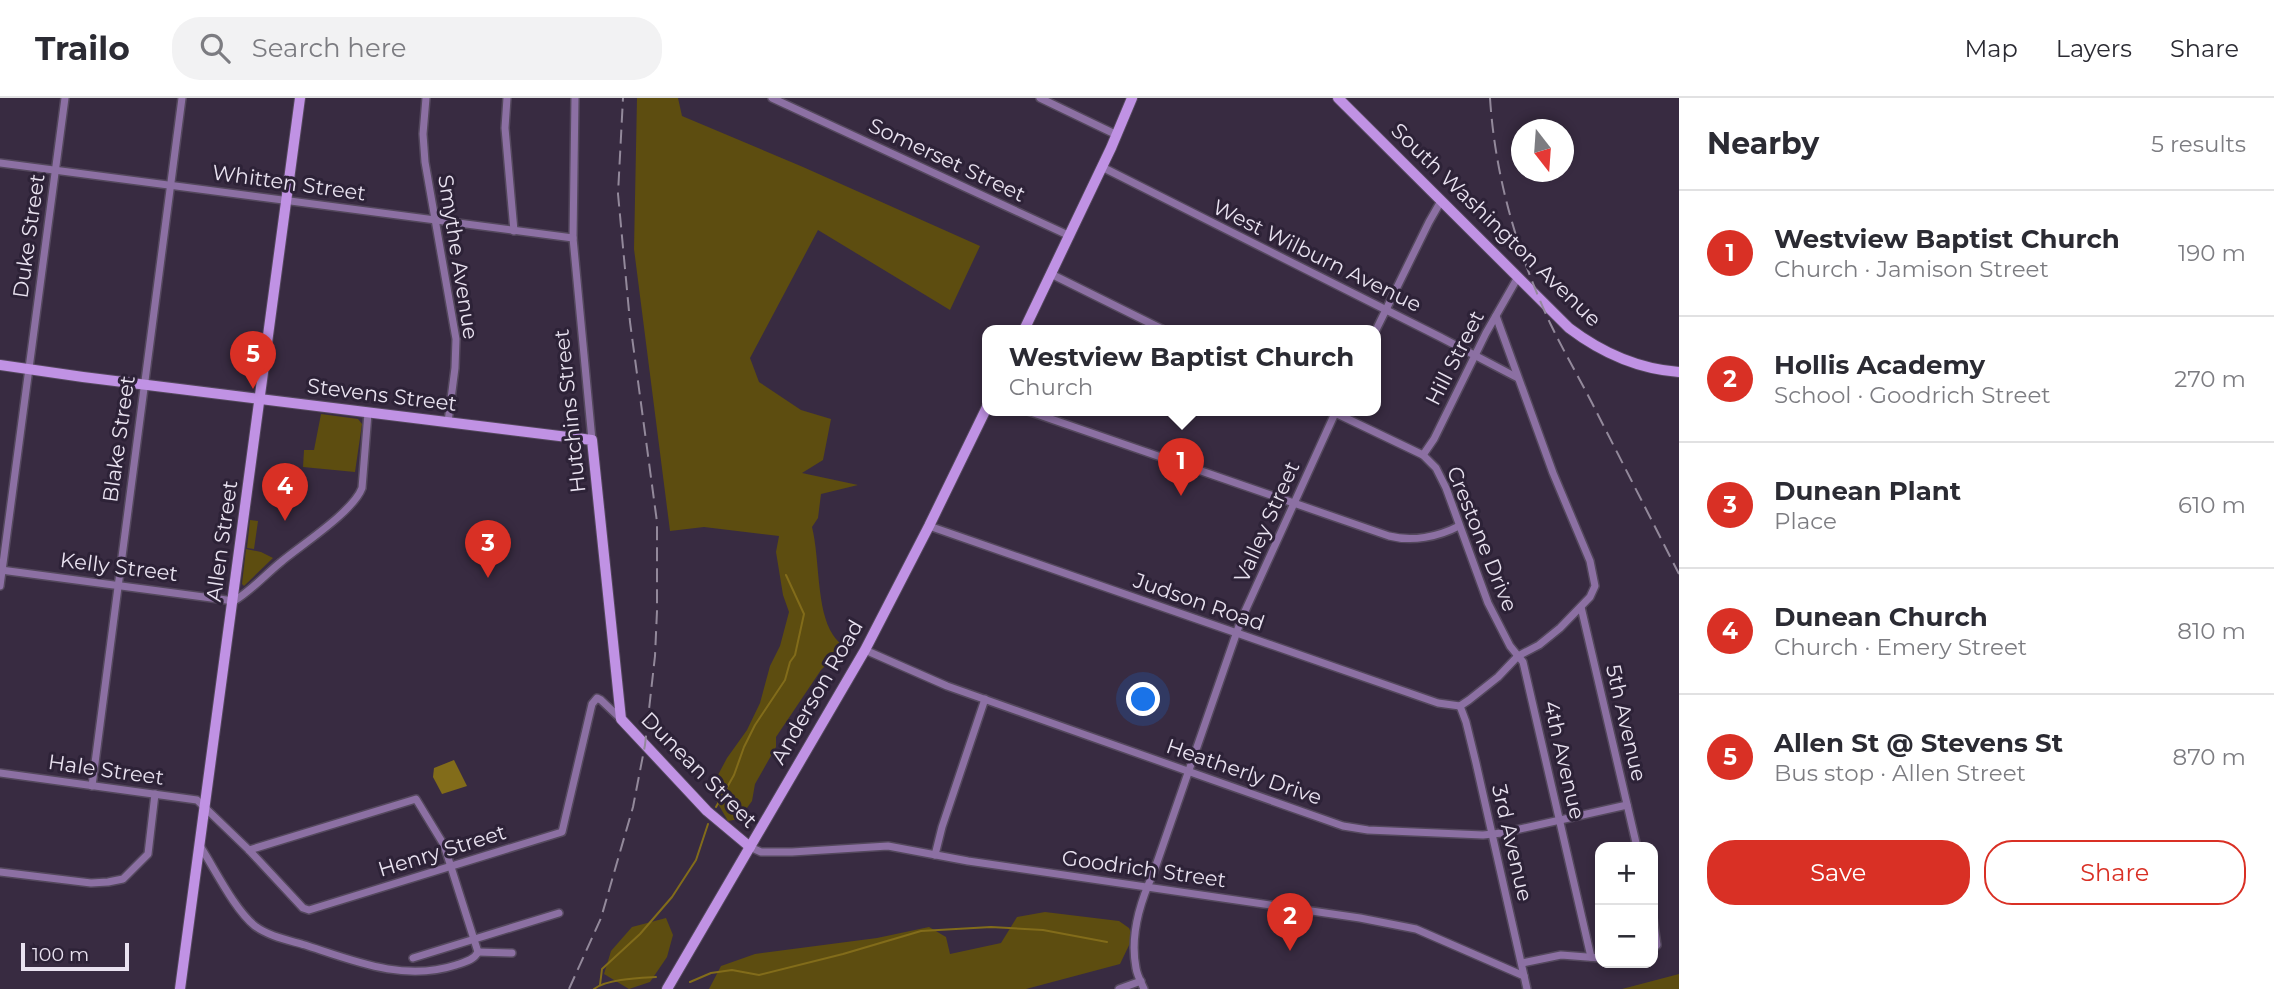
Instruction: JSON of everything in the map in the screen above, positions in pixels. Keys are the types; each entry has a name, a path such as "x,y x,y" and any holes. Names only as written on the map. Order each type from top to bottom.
{"street":[{"name":"Duke Street","path":"0,586 65,98"},
{"name":"Blake Street","path":"92,786 182,98"},
{"name":"Allen Street","path":"180,989 300,98"},
{"name":"Smythe Avenue","path":"426,98 423,147 456,339 448,422"},
{"path":"507,98 505,128 514,231"},
{"name":"Hutchins Street","path":"575,98 573,238 621,719"},
{"name":"Somerset Street","path":"772,98 1070,236"},
{"path":"1040,98 1117,135"},
{"path":"1026,325 1132,98"},
{"name":"South Washington Avenue","path":"1338,98 1569,328 1595,346 1640,365 1679,372"},
{"name":"Whitten Street","path":"0,163 573,238"},
{"name":"West Wilburn Avenue","path":"1102,167 1516,377"},
{"path":"1379,325 1441,201"},
{"path":"1051,274 1154,325"},
{"name":"Hill Street","path":"1423,454 1434,439 1475,355 1518,277"},
{"path":"1460,706 1498,677 1518,656 1539,645 1581,607 1594,589 1593,571 1516,377 1496,316"},
{"name":"Stevens Street","path":"0,365 592,440"},
{"path":"234,601 344,512 360,495 368,413"},
{"name":"Anderson Road","path":"667,989 864,650 983,416"},
{"path":"1042,416 1400,539 1422,538 1459,526"},
{"name":"Valley Street","path":"1142,985 1136,970 1135,942 1141,901 1237,633 1332,416"},
{"name":"Crestone Drive","path":"1344,416 1423,454 1443,479 1488,603 1518,656"},
{"name":"Judson Road","path":"929,526 1438,703 1460,706"},
{"name":"Kelly Street","path":"1,570 234,601"},
{"name":"5th Avenue","path":"1581,607 1636,842"},
{"name":"Heatherly Drive","path":"864,650 947,686 1353,828 1492,834 1627,805"},
{"name":"4th Avenue","path":"1518,656 1527,673 1591,957"},
{"name":"Henry Street","path":"205,805 305,910 562,832 592,704 597,698 601,700 621,719"},
{"path":"935,855 985,699"},
{"name":"3rd Avenue","path":"1460,706 1466,722 1527,989"},
{"name":"Dunean Street","path":"621,719 707,811 750,847"},
{"name":"Hale Street","path":"0,773 197,800 205,805"},
{"path":"0,872 91,883 123,879 148,854 155,794"},
{"path":"200,846 247,919 268,933 354,962 400,971 423,972 448,967 473,959 478,952 437,830 416,799 249,850"},
{"name":"Goodrich Street","path":"750,847 761,852 792,852 879,845 1396,924 1433,936 1524,976"},
{"path":"413,958 559,912"},
{"path":"478,952 512,953"},
{"path":"1522,963 1561,956 1595,957"},
{"path":"1119,989 1142,985"}],"shaded area":[{"path":"637,98 678,98 682,116 980,246 950,310 818,230 750,358 759,382 801,410 831,419 823,460 802,473 858,485 821,494 818,518 812,527 824,612 833,635 844,647 821,670 776,737 776,747 755,784 752,801 739,819 728,821 710,790 727,758 747,730 760,703 789,612 783,595 776,552 779,536 704,527 670,531 634,249"},
{"path":"321,414 358,419 362,424 355,472 303,467 304,450 314,450"},
{"path":"250,520 258,521 254,549 247,548"},
{"path":"246,549 273,558 244,586 242,584"},
{"path":"454,760 467,786 442,794 433,777 434,768"},
{"path":"1045,912 1119,921 1129,928 1133,937 1120,964 1026,989 709,989 721,966 755,954 877,938 929,927 946,937 950,954 1001,943 1017,917"},
{"path":"666,918 673,935 667,957 650,982 629,989 604,974 611,951 632,927"},
{"path":"1679,974 1679,989 1622,989"}],"waterway":[{"path":"716,807 734,775 755,725 785,680 795,655 804,614 786,575"},
{"path":"600,985 602,969 640,934 672,897 696,860 708,824"},
{"path":"690,982 711,973 732,970 759,975 921,931 991,927 1043,930 1107,942"},
{"path":"594,989 615,981 656,977"}],"railway":[{"path":"569,989 601,918 633,807 645,745 655,656 657,522 630,322 618,194 623,98"},
{"path":"1490,98 1502,185 1527,269 1555,333 1679,574"}],"place":[{"name":"Allen St @ Stevens St","path":"253,389"},
{"name":"Westview Baptist Church","path":"1181,496"},
{"name":"Dunean Church","path":"285,521"},
{"name":"Dunean Plant","path":"488,578"},
{"name":"Hollis Academy","path":"1290,951"}]}
